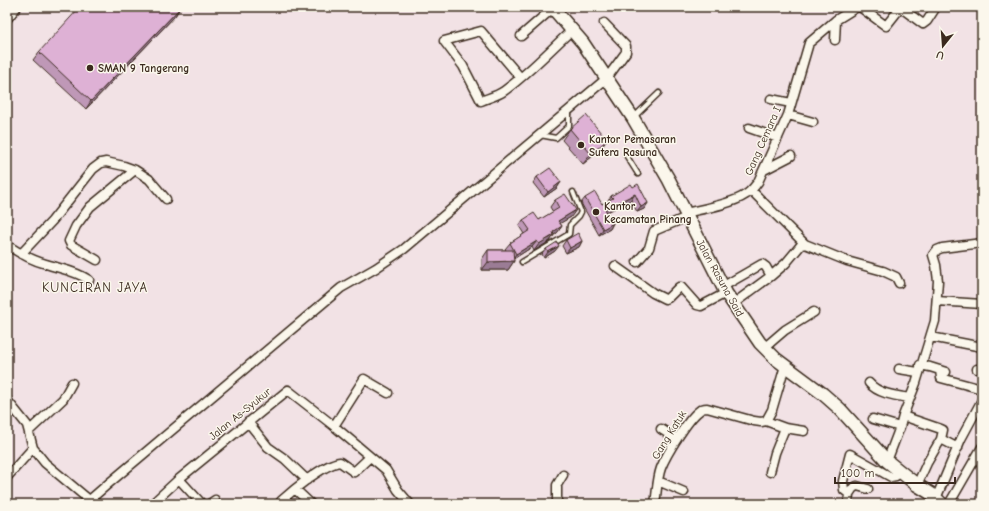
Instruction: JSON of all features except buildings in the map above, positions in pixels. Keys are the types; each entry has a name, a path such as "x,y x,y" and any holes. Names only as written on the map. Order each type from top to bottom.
{"main road":[{"name":"Jalan Rasuna Said","path":"553,7 583,43 634,118 669,180 724,290 764,348 840,409 887,461 937,502"}],"street":[{"path":"7,19 17,7"},
{"path":"521,36 553,7"},
{"path":"859,7 886,26 900,7 924,24 936,7"},
{"name":"Gang Cemara I","path":"637,262 649,248 654,231 686,215 744,196 758,182 788,115 809,43 836,20 859,7"},
{"path":"835,40 836,20"},
{"path":"8,403 24,420 29,431 33,448 45,463 90,503 341,288 376,268 404,249 608,78 627,49 626,46 604,23"},
{"path":"520,77 481,31 444,41 463,66 481,101 503,92 520,77 572,30"},
{"path":"771,98 791,103"},
{"path":"788,115 813,122"},
{"path":"749,128 778,138"},
{"path":"764,170 791,156"},
{"path":"21,254 52,221 93,169 101,163 110,162 136,170 149,179 166,199"},
{"path":"97,260 71,245 69,241 76,226 94,204 136,170"},
{"path":"751,190 805,244 846,261 883,271 896,277 899,283"},
{"path":"887,461 931,337 935,321 938,281 933,255 934,252 942,248 982,243"},
{"path":"733,304 771,276 786,263 801,245 805,244"},
{"path":"7,245 21,254 44,264 81,275 89,280"},
{"path":"615,266 665,299 681,287 697,305 701,306 762,264 766,267 771,276"},
{"path":"937,301 982,304"},
{"path":"764,348 785,330 814,312"},
{"path":"931,337 982,347"},
{"path":"786,366 772,410 766,421 785,428 804,431"},
{"path":"899,369 943,371 941,378 982,389"},
{"path":"334,426 364,379 388,393"},
{"path":"29,431 63,399 72,383"},
{"path":"869,383 879,391 910,398"},
{"name":"Jalan As-Syukur","path":"152,504 288,390 334,426 386,470 398,490 410,504"},
{"path":"937,502 961,439 982,400"},
{"name":"Gang Katuk","path":"655,504 658,481 662,466 678,439 696,414 703,408 712,408 754,421 766,421"},
{"path":"903,416 943,430 941,439 927,463 917,485"},
{"path":"873,419 900,427"},
{"path":"248,422 268,447 285,459 307,480"},
{"path":"770,472 775,453 785,428"},
{"path":"661,429 678,439"},
{"path":"941,439 958,448"},
{"path":"949,504 982,447"},
{"path":"7,477 33,448"},
{"path":"849,494 844,490 843,486 850,454 891,477 896,476 901,472"},
{"path":"281,501 307,480 334,463 340,462 354,472 370,457"},
{"path":"552,504 557,504 558,485 563,475"},
{"path":"180,479 205,503"},
{"path":"658,481 684,492"},
{"path":"848,504 849,494 853,488 856,486 868,489"},
{"path":"295,489 312,504"}],"lane":[{"path":"634,118 659,93"},
{"path":"539,135 556,138 569,126 569,110"},
{"path":"626,155 638,174"},
{"path":"522,262 569,234 571,223 579,216 581,212 573,192"}],"place":[{"name":"SMAN 9 Tangerang","path":"90,68"},
{"name":"Kantor Pemasaran Sutera Rasuna","path":"581,145"},
{"name":"Kantor Kecamatan Pinang","path":"596,212"}],"district":[{"name":"KUNCIRAN JAYA","path":"95,287"}]}
